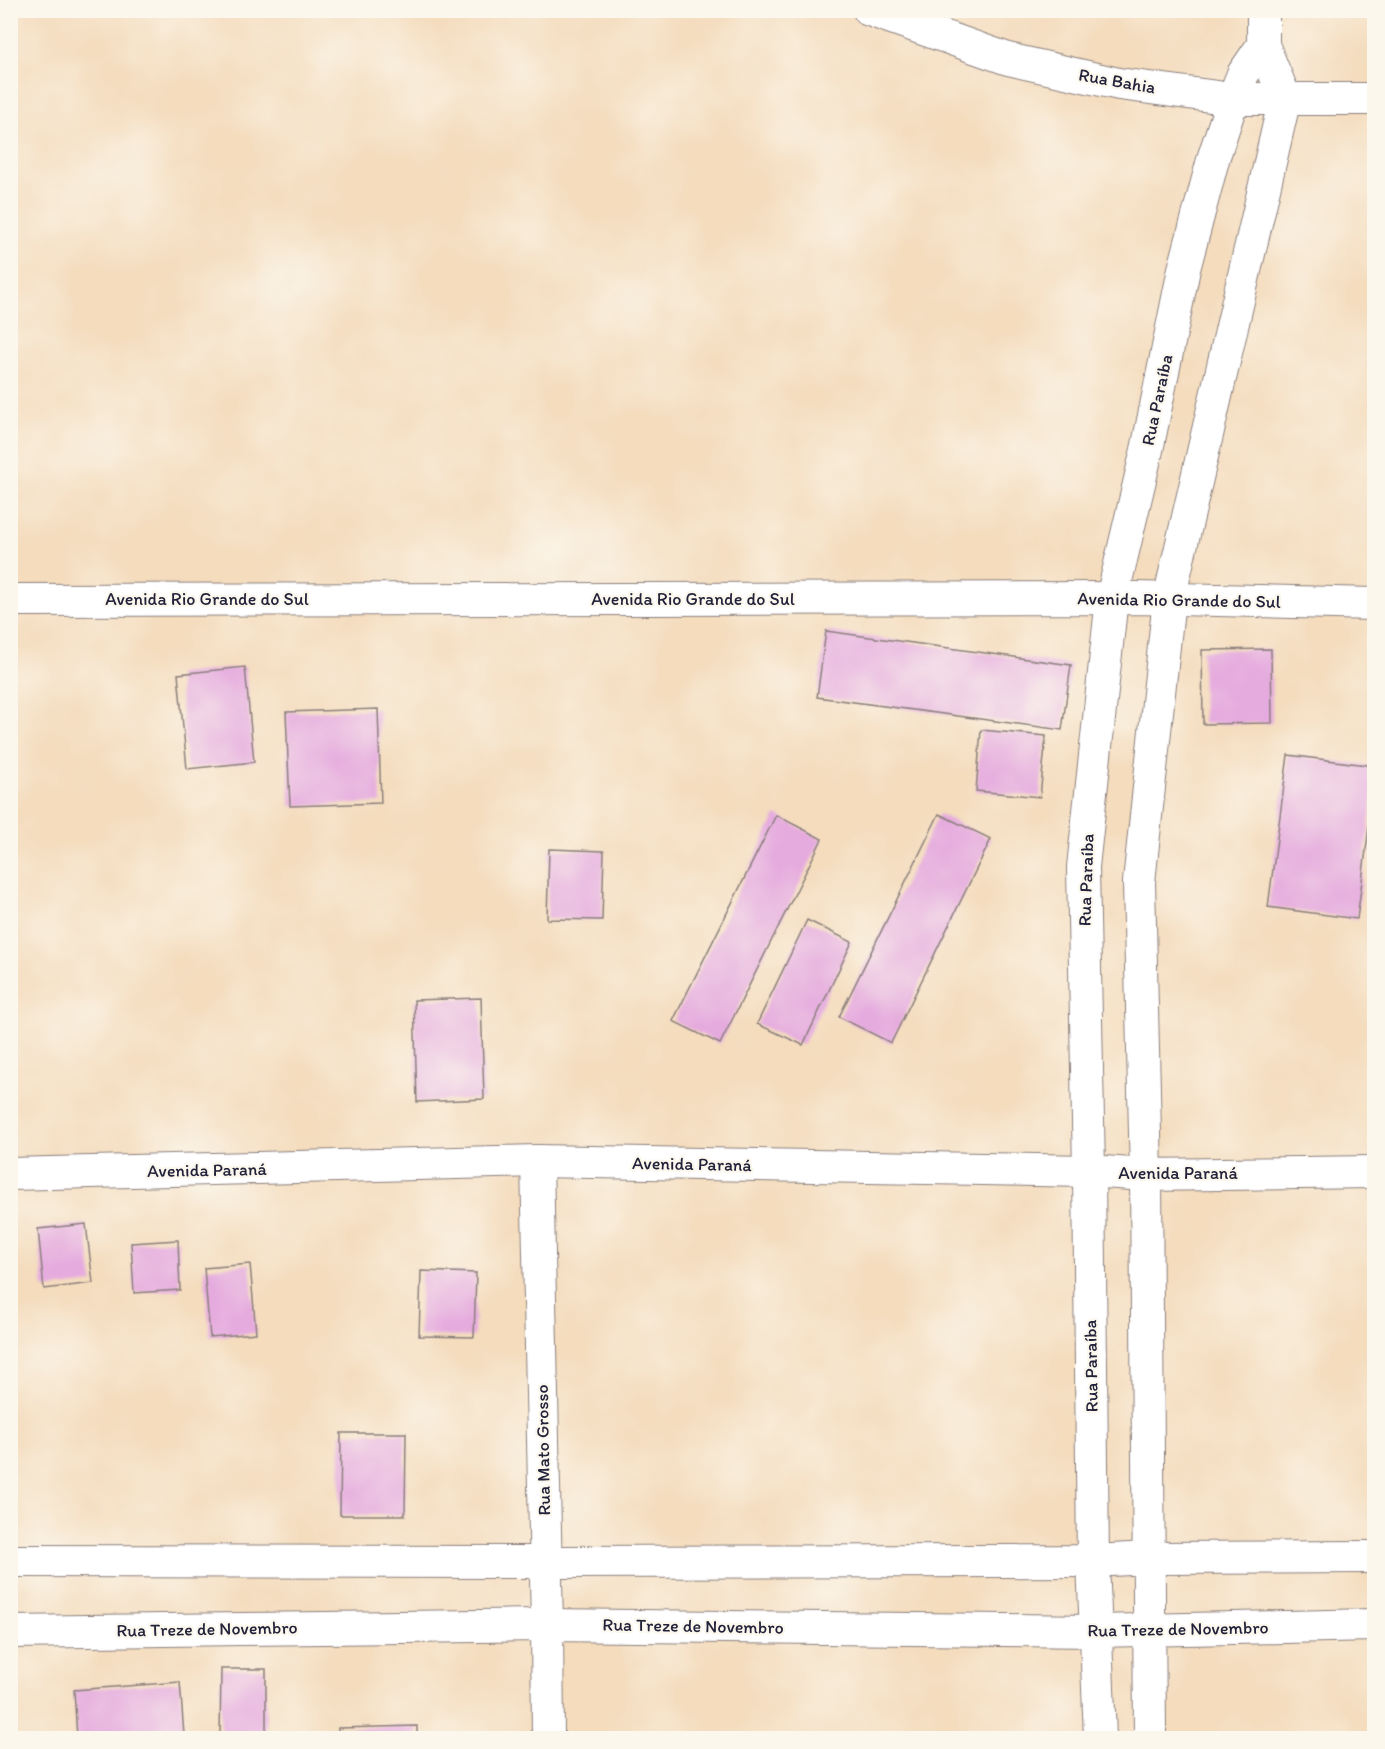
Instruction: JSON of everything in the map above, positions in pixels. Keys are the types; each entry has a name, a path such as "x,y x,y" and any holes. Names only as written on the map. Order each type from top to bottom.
{"street":[{"name":"Rua Bahia","path":"869,10 1008,59 1119,84 1233,99 1374,99"},
{"path":"1150,1738 1146,1175 1139,882 1169,599 1285,98 1263,45 1263,10"},
{"name":"Rua Paraíba","path":"1100,1738 1093,1561 1083,867 1112,598 1147,450 1184,269 1214,156 1233,99 1243,74 1263,45"},
{"name":"Avenida Rio Grande do Sul","path":"10,600 1112,598 1374,604"},
{"name":"Avenida Paraná","path":"10,1174 537,1161 1146,1175 1374,1172"},
{"name":"Rua Mato Grosso","path":"537,1161 548,1625 548,1738"},
{"path":"10,1561 1093,1561 1148,1558 1374,1557"},
{"name":"Rua Treze de Novembro","path":"10,1632 548,1625 1095,1631 1374,1625"}],"building":[{"path":"826,631 1071,665 1062,730 817,697"},
{"path":"1271,649 1272,723 1203,724 1202,650"},
{"path":"245,667 254,762 187,769 178,674"},
{"path":"378,709 381,803 290,806 286,712"},
{"path":"981,730 1046,736 1040,797 976,791"},
{"path":"1288,755 1374,766 1374,788 1357,919 1268,907"},
{"path":"939,814 991,839 891,1043 839,1017"},
{"path":"776,815 822,839 720,1044 673,1021"},
{"path":"549,849 604,851 602,920 547,919"},
{"path":"807,920 852,942 803,1045 757,1024"},
{"path":"481,998 484,1099 417,1102 414,1000"},
{"path":"86,1224 93,1283 44,1289 38,1229"},
{"path":"178,1240 180,1290 134,1293 131,1243"},
{"path":"250,1264 256,1333 210,1337 204,1268"},
{"path":"421,1271 476,1273 474,1337 419,1336"},
{"path":"341,1433 406,1433 405,1515 340,1515"},
{"path":"221,1669 266,1669 266,1738 220,1738"},
{"path":"180,1682 184,1735 77,1738 74,1690"},
{"path":"417,1726 417,1738 338,1738 338,1728"}]}
